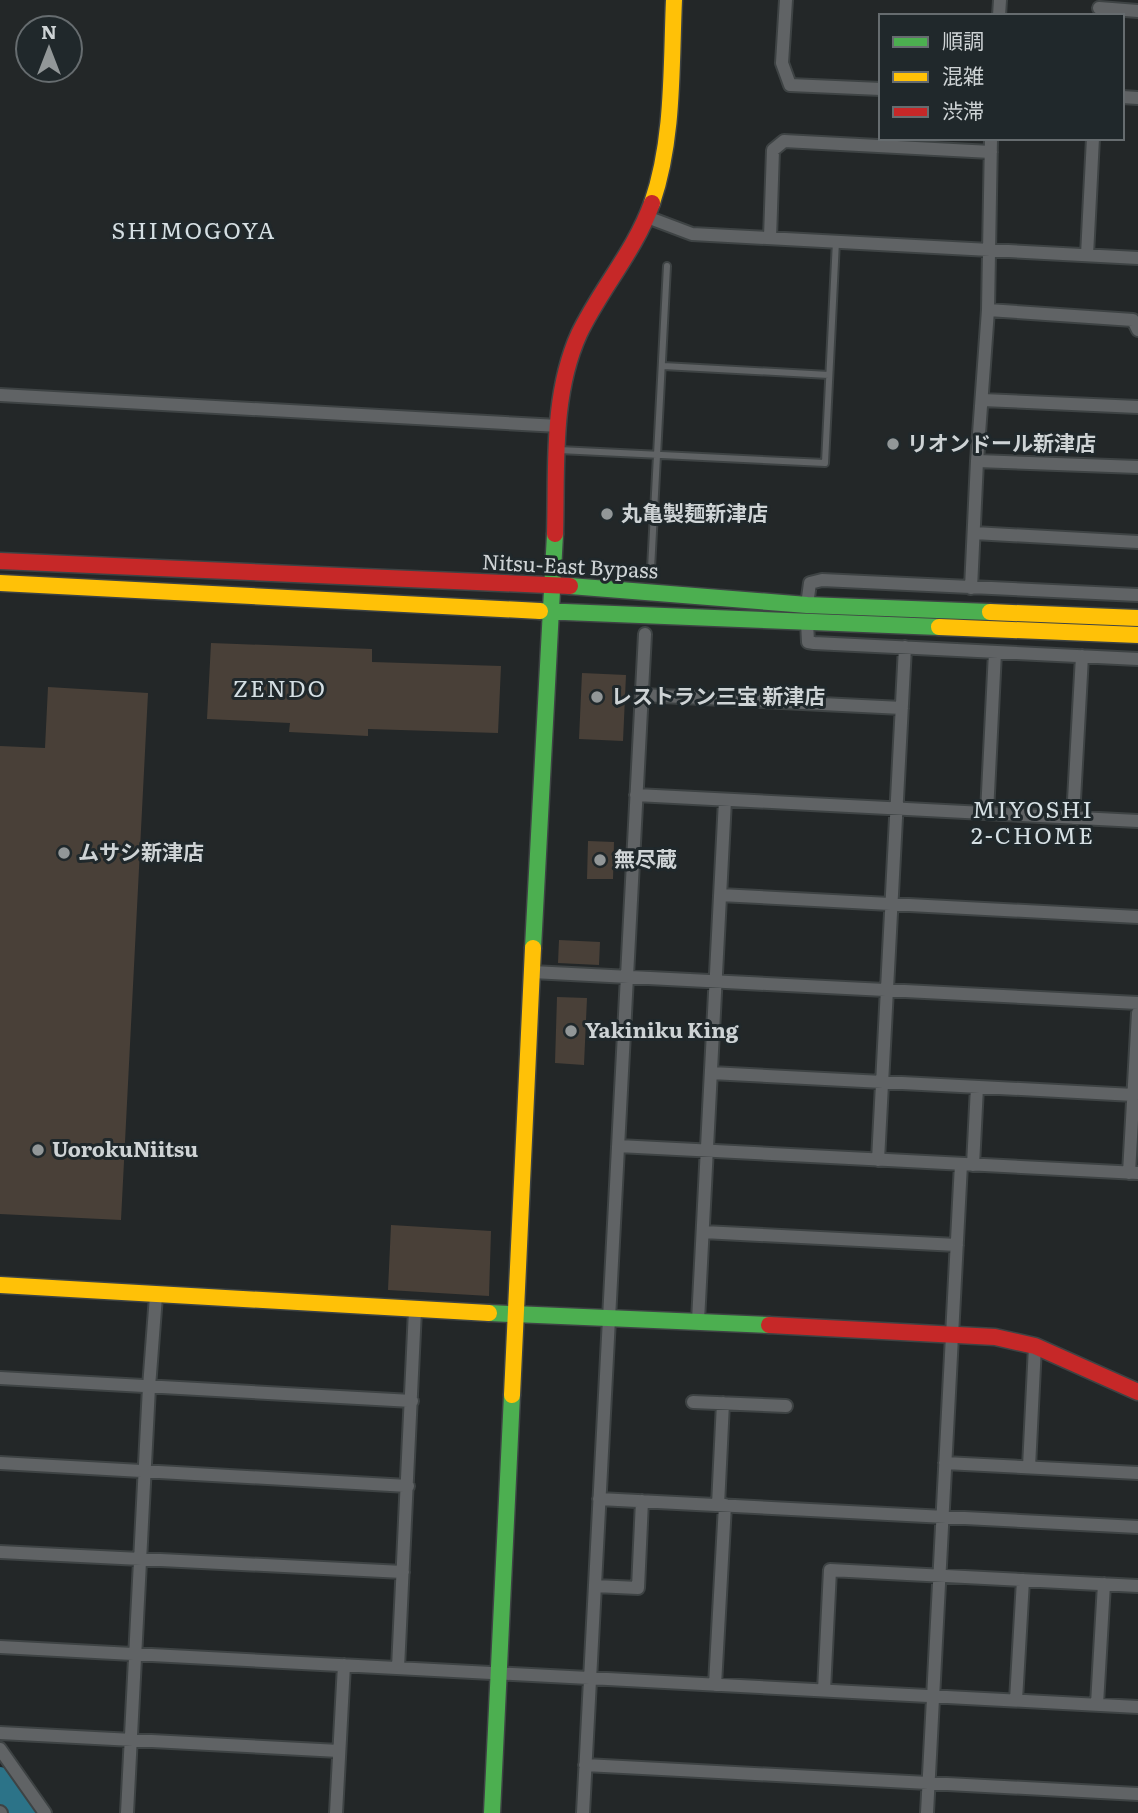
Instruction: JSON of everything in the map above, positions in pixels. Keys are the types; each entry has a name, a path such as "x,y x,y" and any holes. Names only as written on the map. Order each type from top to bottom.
{"main road":[{"path":"492,1813 532,972 554,585 559,426 564,378 578,336 638,239 648,217 662,170 674,0"},
{"name":"Nitsu-East Bypass","path":"0,561 554,585 807,605 1138,618"},
{"name":"Nitsu-East Bypass","path":"0,583 552,611 1138,635"},
{"path":"0,591 97,587"},
{"path":"0,1285 415,1310 698,1321 995,1337 1035,1346 1138,1392"}],"street":[{"path":"786,0 782,63 790,85 879,89"},
{"path":"1099,8 1138,11"},
{"path":"971,588 988,310 992,140"},
{"path":"1087,255 1093,140"},
{"path":"770,238 773,150 784,141 991,152"},
{"path":"648,217 692,234 1138,258"},
{"path":"988,310 1133,320 1138,330"},
{"path":"0,395 559,426"},
{"path":"982,400 1138,407 1138,397"},
{"path":"977,461 1138,467"},
{"path":"974,533 1138,541"},
{"path":"807,605 810,583 822,580 1138,594"},
{"path":"807,622 808,642 814,643 1138,659"},
{"path":"583,1813 645,634"},
{"path":"878,1160 905,648"},
{"path":"987,813 995,652"},
{"path":"1073,818 1082,656"},
{"path":"642,695 902,708"},
{"path":"636,795 1138,821"},
{"path":"698,1321 726,800"},
{"path":"720,895 1138,917"},
{"path":"532,972 1138,1003"},
{"path":"618,1146 1134,1173 1138,1013"},
{"path":"711,1073 1134,1095"},
{"path":"927,1813 957,1245 977,1087"},
{"path":"703,1232 957,1245"},
{"path":"127,1813 156,1296"},
{"path":"398,1668 415,1310"},
{"path":"1029,1467 1035,1346"},
{"path":"0,1378 412,1401"},
{"path":"693,1402 786,1406"},
{"path":"715,1685 723,1403"},
{"path":"0,1463 408,1486"},
{"path":"946,1463 1138,1473"},
{"path":"599,1499 1138,1527"},
{"path":"595,1586 638,1588 642,1501"},
{"path":"0,1552 403,1572"},
{"path":"824,1690 830,1570 1138,1586"},
{"path":"1016,1700 1023,1580"},
{"path":"1097,1704 1104,1584"},
{"path":"0,1647 1138,1707"},
{"path":"336,1813 344,1665"},
{"path":"0,1733 340,1751"},
{"path":"0,1749 46,1813"},
{"path":"585,1765 1138,1794"}],"lane":[{"path":"559,450 825,463 836,241"},
{"path":"651,569 667,266"},
{"path":"663,366 830,375"}],"building":[{"path":"211,643 372,649 372,662 501,666 498,733 368,729 368,736 289,732 290,723 207,719"},
{"path":"582,673 626,675 623,741 579,739"},
{"path":"48,687 148,693 121,1220 0,1214 0,746 45,748"},
{"name":"無尽蔵","path":"588,841 614,842 613,879 587,879"},
{"path":"559,940 600,942 599,965 558,963"},
{"name":"Yakiniku King","path":"557,997 587,998 584,1065 555,1063"},
{"path":"391,1225 491,1231 489,1296 388,1290"}],"waterway":[{"path":"0,1781 24,1813"}],"traffic: fast":[{"path":"533,948 555,534"},
{"path":"570,586 807,605 990,612"},
{"path":"540,611 939,627"},
{"path":"489,1313 769,1325"},
{"path":"492,1813 512,1395"}],"traffic: slow":[{"path":"652,203 668,128 674,0"},
{"path":"0,583 540,611"},
{"path":"990,612 1138,618"},
{"path":"939,627 1138,635"},
{"path":"512,1395 533,948"},
{"path":"0,1285 489,1313"}],"traffic: jam":[{"path":"555,534 557,433 570,358 579,334 637,237 652,203"},
{"path":"0,561 570,586"},
{"path":"769,1325 995,1337 1035,1346 1138,1392"}],"place":[{"name":"リオンドール新津店","path":"893,444"},
{"name":"丸亀製麺新津店","path":"607,514"},
{"name":"レストラン三宝 新津店","path":"597,697"},
{"name":"ムサシ新津店","path":"64,853"},
{"name":"無尽蔵","path":"600,860"},
{"name":"Yakiniku King","path":"571,1031"},
{"name":"UorokuNiitsu","path":"38,1150"}],"district":[{"name":"SHIMOGOYA","path":"194,231"},
{"name":"ZENDO","path":"280,689"},
{"name":"MIYOSHI 2-CHOME","path":"1033,823"}]}
